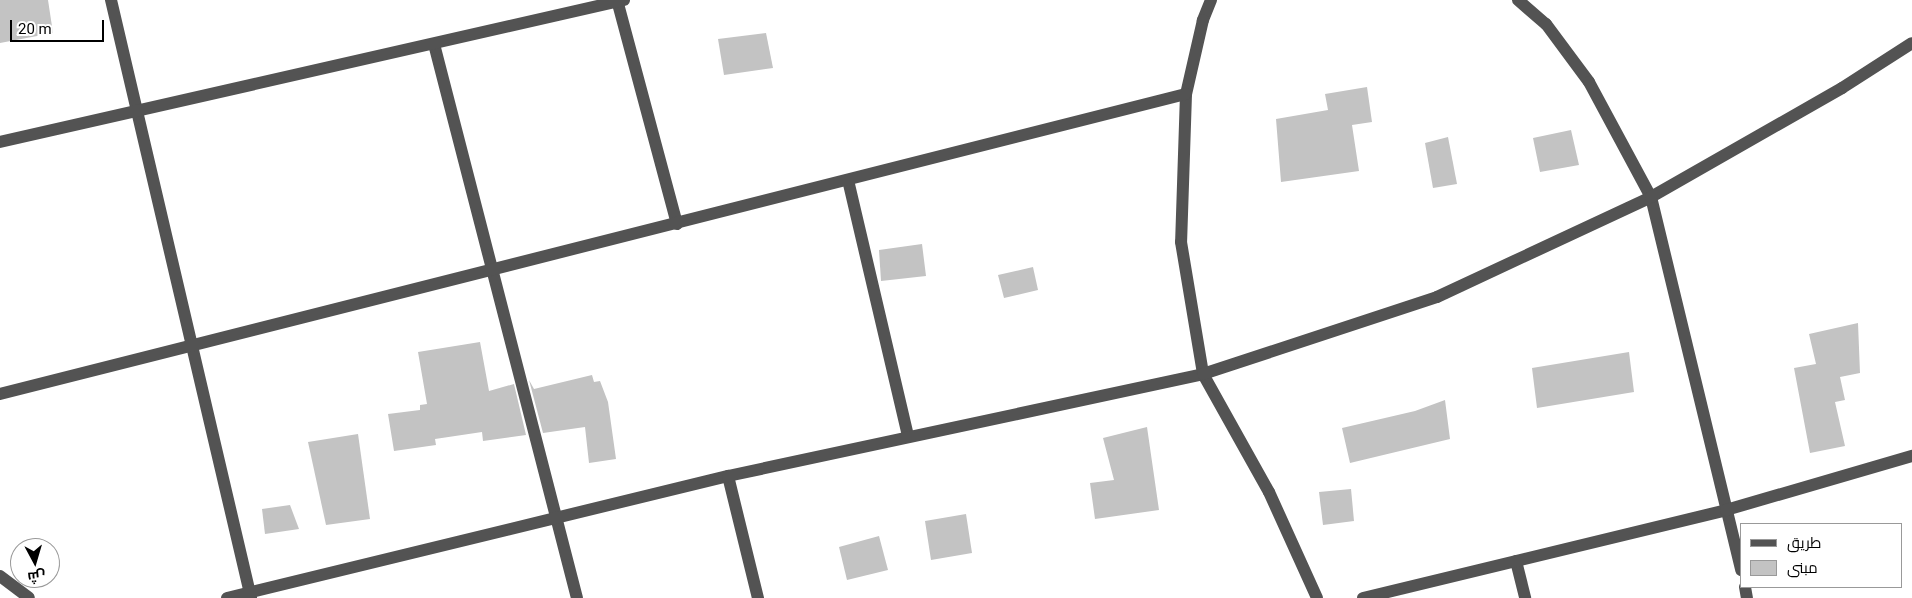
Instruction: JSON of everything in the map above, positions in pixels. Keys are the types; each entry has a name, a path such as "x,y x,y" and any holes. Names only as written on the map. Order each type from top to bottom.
{"street":[{"path":"111,0 139,110 250,595"},
{"path":"0,142 620,0 677,224"},
{"path":"1211,0 1203,20 1186,94 1182,242 1203,374 1269,492 1316,598"},
{"path":"1518,0 1546,24 1589,82 1651,197 1740,566"},
{"path":"227,598 250,595 728,476 1203,374 1437,297 1651,197 1842,88 1912,43"},
{"path":"434,44 577,598"},
{"path":"0,394 193,348 1186,94"},
{"path":"848,180 908,436"},
{"path":"1363,598 1726,510 1912,456"},
{"path":"728,476 758,598"},
{"path":"1516,562 1525,598"},
{"path":"0,576 29,598"}],"building":[{"path":"0,0 48,0 53,33 0,43"},
{"path":"766,33 773,68 724,75 718,39"},
{"path":"1367,87 1372,122 1352,125 1359,171 1281,182 1276,119 1328,110 1325,94"},
{"path":"1571,130 1579,165 1540,172 1533,138"},
{"path":"1448,137 1457,184 1433,188 1425,143"},
{"path":"922,244 926,276 881,281 879,250"},
{"path":"1033,267 1038,290 1004,298 998,275"},
{"path":"1858,323 1860,373 1840,377 1845,400 1835,402 1845,446 1810,453 1794,368 1816,364 1809,334"},
{"path":"480,342 489,391 514,384 526,435 483,441 482,432 435,439 436,445 394,451 388,414 420,410 420,405 427,404 418,352"},
{"path":"1629,352 1634,392 1537,408 1532,368"},
{"path":"592,375 594,382 600,381 608,402 616,459 589,463 585,427 543,433 529,380 534,389"},
{"path":"1445,400 1450,439 1350,463 1342,428 1415,411"},
{"path":"1147,427 1159,510 1095,519 1090,483 1114,480 1103,438"},
{"path":"358,434 370,519 326,525 308,442"},
{"path":"1351,489 1354,521 1323,525 1319,492"},
{"path":"290,505 299,529 265,534 262,509"},
{"path":"966,514 972,553 931,560 925,521"},
{"path":"879,536 888,570 847,580 839,547"}]}
